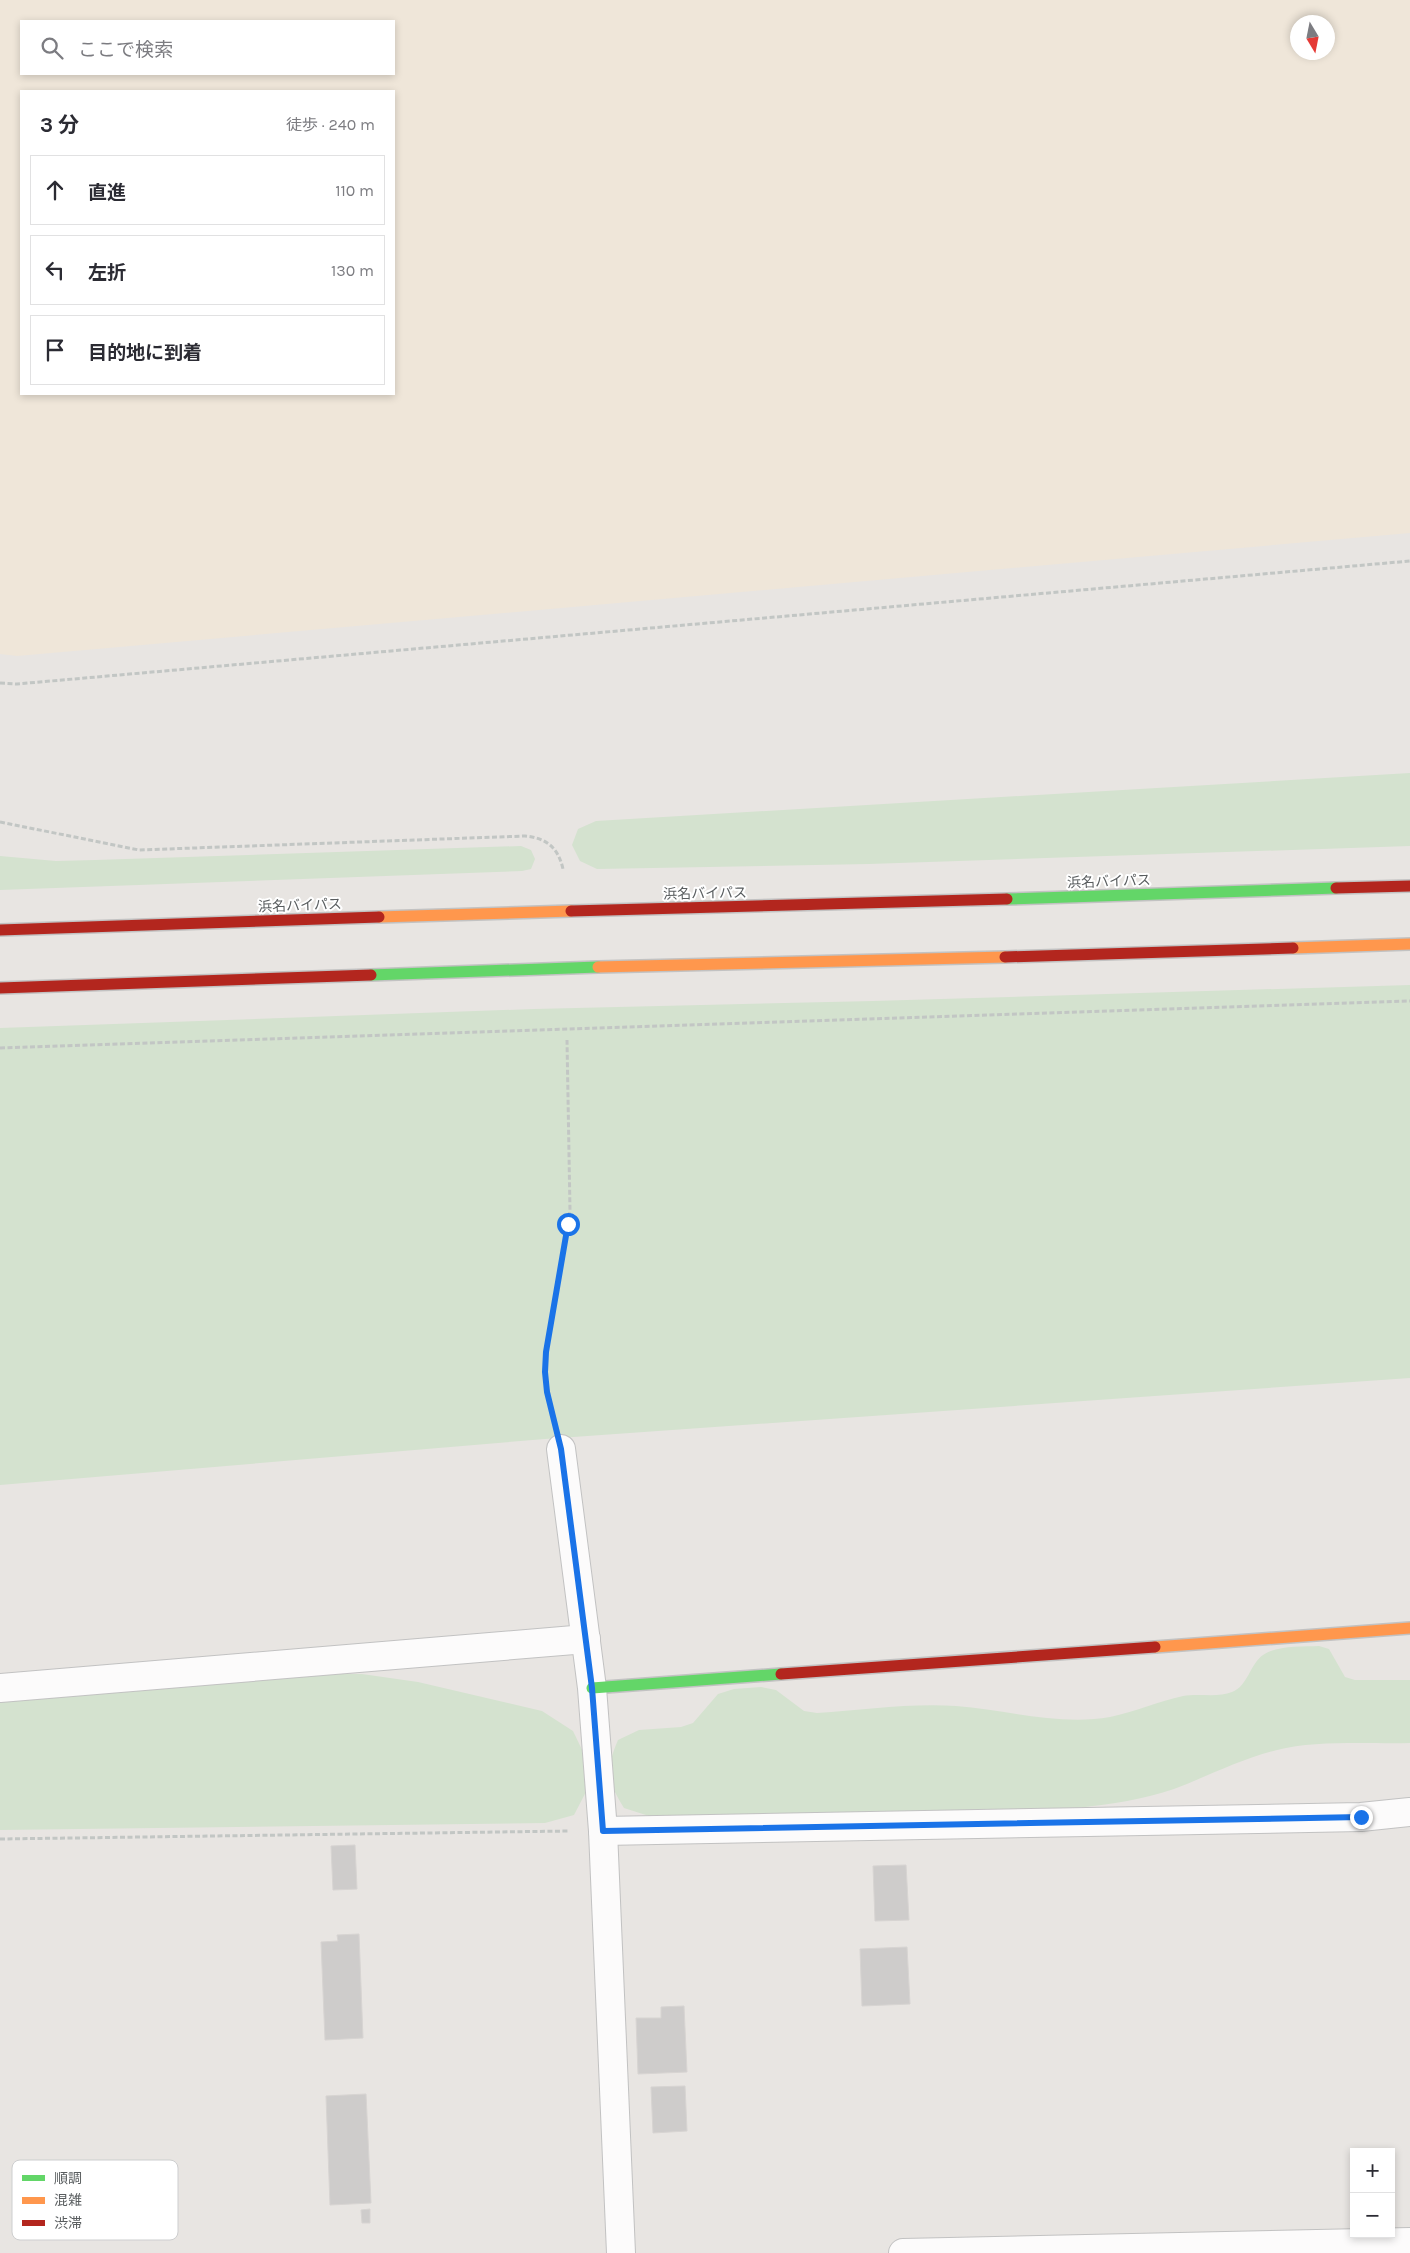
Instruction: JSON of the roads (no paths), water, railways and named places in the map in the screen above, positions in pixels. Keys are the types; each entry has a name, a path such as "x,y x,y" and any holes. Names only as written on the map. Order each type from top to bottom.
{"main road":[{"name":"浜名バイパス","path":"0,930 1410,886"},
{"path":"0,988 532,969 882,961 1410,944"},
{"path":"592,1688 1410,1628"}],"street":[{"path":"561,1449 592,1688 603,1831 621,2253"},
{"path":"0,1688 586,1639"},
{"path":"603,1831 1351,1817 1410,1812"},
{"path":"903,2253 1410,2242"}]}
